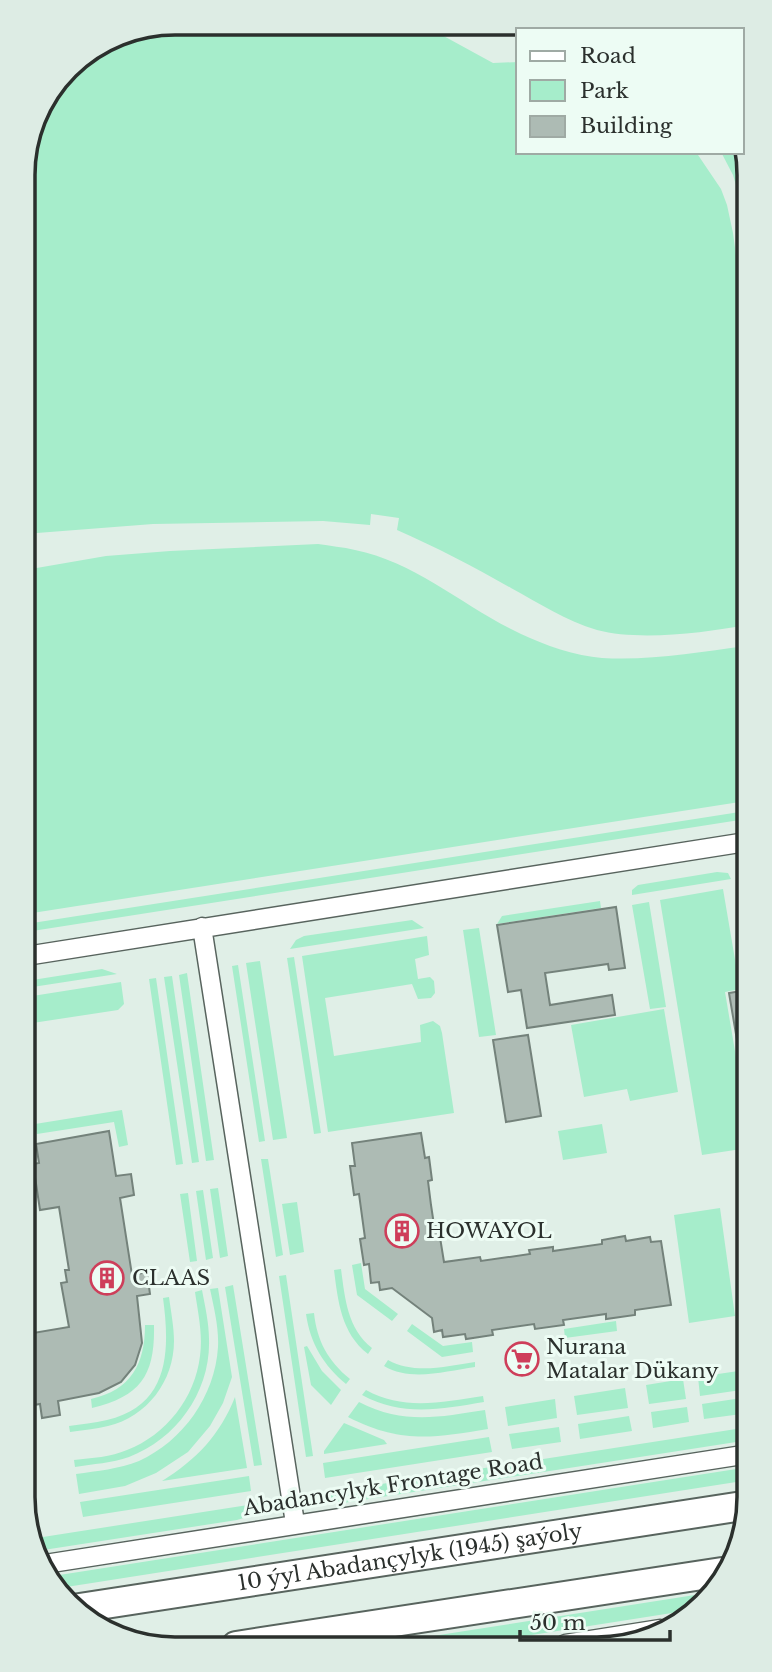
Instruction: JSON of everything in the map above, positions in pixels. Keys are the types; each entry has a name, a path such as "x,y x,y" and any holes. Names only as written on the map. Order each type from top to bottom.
{"main road":[{"name":"10 ýyl Abadançylyk (1945) şaýoly","path":"89,1607 737,1507"},
{"path":"295,1637 714,1573"}],"street":[{"path":"35,955 737,844"},
{"path":"202,927 295,1523"},
{"name":"Abadancylyk Frontage Road","path":"52,1563 737,1456"}],"green space":[{"path":"166,35 442,35 493,63 516,62 516,154 697,154 721,189 727,205 737,263 737,627 651,635 597,630 564,617 397,530 399,518 371,514 370,525 323,521 153,524 35,533 36,157 49,113 59,97 83,70 105,54 139,40"},
{"path":"722,154 735,154 737,188"},
{"path":"318,544 355,550 377,556 420,575 521,634 550,646 592,657 638,658 737,647 737,802 35,913 35,568 106,556"},
{"path":"737,812 737,820 35,931 35,923"},
{"path":"717,872 728,873 731,879 632,895 632,890 638,885"},
{"path":"723,889 737,971 737,990 725,992 737,1063 737,1150 702,1155 660,900"},
{"path":"600,901 601,908 497,924 502,916"},
{"path":"649,902 666,1007 650,1009 632,905"},
{"path":"412,920 424,928 290,949 296,940 304,936"},
{"path":"479,928 496,1035 479,1037 463,930"},
{"path":"427,936 429,955 415,959 418,979 430,977 434,981 435,993 431,998 418,999 412,984 325,998 334,1056 421,1042 420,1025 433,1021 440,1026 454,1113 328,1132 302,956"},
{"path":"294,957 321,1133 314,1134 287,958"},
{"path":"260,961 287,1138 273,1140 246,963"},
{"path":"238,965 265,1141 259,1142 232,966"},
{"path":"102,969 117,974 35,987 35,980"},
{"path":"187,973 214,1160 206,1161 179,975"},
{"path":"172,976 199,1162 192,1163 164,977"},
{"path":"156,978 183,1164 176,1165 149,979"},
{"path":"121,982 124,1004 118,1010 35,1023 35,996"},
{"path":"664,1009 678,1092 630,1101 627,1089 584,1097 571,1025"},
{"path":"122,1110 128,1145 119,1147 114,1122 37,1134 35,1124"},
{"path":"602,1124 607,1153 563,1160 558,1131"},
{"path":"261,1159 268,1159 283,1255 276,1257"},
{"path":"218,1188 228,1256 220,1258 210,1189"},
{"path":"203,1190 213,1258 206,1260 196,1191"},
{"path":"188,1193 197,1261 190,1262 180,1194"},
{"path":"297,1202 304,1252 290,1255 282,1204"},
{"path":"720,1208 735,1316 689,1323 674,1215"},
{"path":"361,1263 365,1289 398,1314 392,1321 357,1295 352,1265"},
{"path":"341,1269 352,1322 372,1348 368,1354 352,1336 342,1316 334,1270"},
{"path":"286,1275 313,1456 306,1457 279,1276"},
{"path":"233,1285 262,1465 254,1466 225,1287"},
{"path":"218,1288 232,1377 223,1403 210,1426 188,1452 156,1473 125,1486 79,1494 76,1474 116,1468 139,1461 169,1442 194,1415 211,1383 216,1365 218,1333 210,1289"},
{"path":"202,1290 208,1327 208,1358 204,1377 188,1411 162,1438 146,1449 123,1459 75,1467 74,1460 114,1454 141,1443 166,1425 176,1413 192,1386 197,1371 201,1340 195,1292"},
{"path":"169,1297 174,1336 173,1356 156,1395 135,1415 122,1421 70,1432 69,1426 107,1420 128,1413 154,1389 165,1355 163,1298"},
{"path":"314,1313 325,1350 350,1379 346,1384 331,1370 315,1344 306,1314"},
{"path":"616,1321 617,1331 565,1338 564,1329"},
{"path":"412,1324 443,1346 472,1342 473,1352 442,1357 407,1331"},
{"path":"145,1325 154,1325 154,1342 148,1370 142,1380 123,1397 92,1408 91,1399 116,1389 133,1373 142,1352"},
{"path":"307,1346 322,1371 341,1390 331,1405 311,1385 304,1347"},
{"path":"388,1360 398,1365 420,1368 475,1362 475,1367 417,1374 394,1371 384,1366"},
{"path":"737,1371 737,1391 700,1396 698,1377"},
{"path":"683,1379 686,1399 649,1404 646,1385"},
{"path":"625,1388 628,1408 577,1415 574,1396"},
{"path":"366,1390 380,1397 409,1403 483,1396 484,1402 437,1409 407,1409 377,1402 362,1395"},
{"path":"235,1397 247,1468 162,1481 206,1445 222,1423"},
{"path":"555,1399 557,1418 508,1426 505,1407"},
{"path":"737,1399 737,1415 704,1419 702,1404"},
{"path":"359,1402 391,1414 422,1417 485,1410 488,1429 434,1436 384,1432 348,1417"},
{"path":"687,1407 689,1422 653,1428 651,1412"},
{"path":"629,1416 632,1431 580,1439 578,1424"},
{"path":"344,1423 384,1440 387,1444 324,1454"},
{"path":"559,1427 561,1442 512,1449 509,1434"},
{"path":"737,1429 737,1442 343,1503 332,1502 317,1494"},
{"path":"489,1437 492,1452 325,1478 323,1463"},
{"path":"737,1469 737,1482 68,1587 59,1575"},
{"path":"249,1476 251,1491 83,1517 80,1502"},
{"path":"261,1503 250,1516 237,1520 46,1550 41,1537"},
{"path":"696,1595 675,1612 519,1637 426,1637"}],"building":[{"path":"616,907 625,968 609,970 608,964 545,973 550,1005 612,995 615,1015 527,1028 521,990 508,992 497,925"},
{"path":"737,992 737,1040 729,993"},
{"path":"528,1035 541,1116 506,1122 493,1040"},
{"name":"CLAAS","path":"109,1131 116,1176 131,1174 134,1195 120,1198 132,1275 147,1272 150,1294 137,1296 142,1343 135,1365 121,1382 99,1393 58,1401 60,1415 42,1418 40,1404 35,1405 35,1333 69,1327 61,1283 67,1282 65,1270 69,1270 59,1207 40,1210 35,1177 35,1164 39,1163 36,1144"},
{"name":"HOWAYOL","path":"421,1133 425,1158 429,1157 431,1205 434,1225 438,1225 444,1262 480,1257 481,1261 530,1254 529,1250 553,1247 553,1251 602,1244 602,1240 625,1236 626,1241 650,1237 651,1242 661,1241 671,1305 635,1310 635,1315 606,1319 606,1314 563,1320 564,1325 535,1329 534,1324 492,1330 493,1335 466,1339 465,1334 443,1337 442,1330 434,1332 432,1318 392,1288 380,1290 379,1282 371,1283 369,1264 364,1265 360,1239 365,1238 359,1194 354,1195 350,1166 355,1166 352,1143"}],"place":[{"name":"HOWAYOL","path":"402,1231"},
{"name":"CLAAS","path":"107,1278"},
{"name":"Nurana Matalar Dükany","path":"522,1359"}]}
